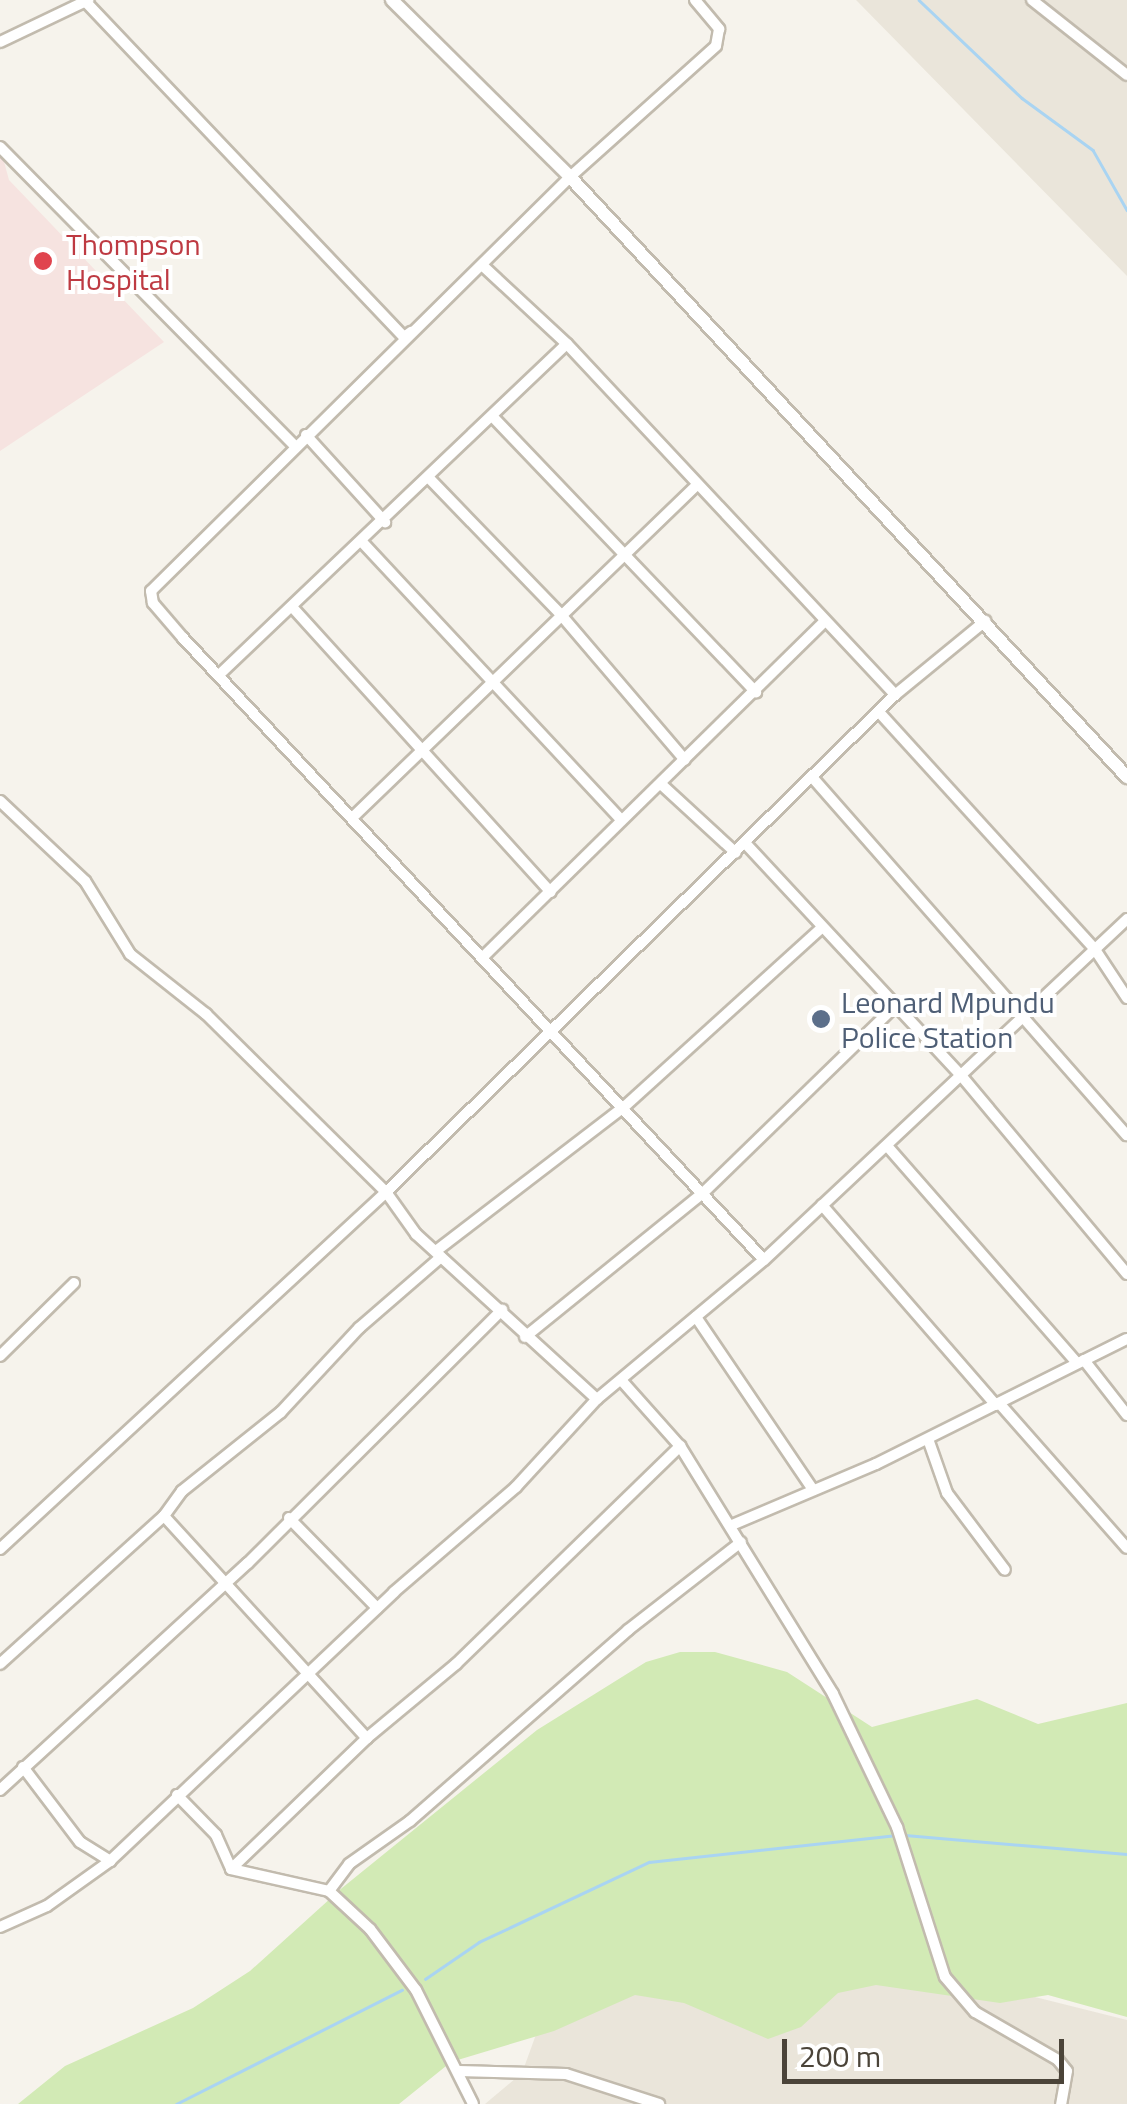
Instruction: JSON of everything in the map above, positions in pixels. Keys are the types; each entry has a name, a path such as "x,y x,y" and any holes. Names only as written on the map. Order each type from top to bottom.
{"street":[{"path":"392,0 570,177 1127,777"},
{"path":"695,0 719,28 716,46 570,177 294,445 152,590 153,603 352,818 485,954 764,1260"},
{"path":"1032,0 1127,75"},
{"path":"0,42 86,1 404,337 412,332"},
{"path":"0,147 294,445"},
{"path":"482,265 567,344 895,695"},
{"path":"221,673 363,544 567,344"},
{"path":"493,417 756,692"},
{"path":"306,435 385,522"},
{"path":"428,477 562,616 686,760"},
{"path":"352,818 426,751 697,485"},
{"path":"363,544 621,820"},
{"path":"294,609 551,892"},
{"path":"485,954 662,785 824,622"},
{"path":"0,1549 386,1192 895,695 985,622"},
{"path":"879,712 1094,948 1127,998"},
{"path":"812,777 1127,1135"},
{"path":"662,785 736,853"},
{"path":"0,801 84,881 130,954 206,1014 386,1192 438,1254 502,1310 525,1337 598,1399"},
{"path":"746,844 820,929 959,1073 1127,1274"},
{"path":"0,1926 48,1906 110,1861 378,1608 516,1487 598,1399 764,1260 888,1147 1020,1013 1127,919"},
{"path":"0,1664 164,1516 182,1491 314,1382 359,1328 438,1254 624,1107 820,929"},
{"path":"525,1337 704,1192 894,1006"},
{"path":"888,1147 1127,1415"},
{"path":"822,1205 1127,1548"},
{"path":"0,1356 74,1283"},
{"path":"0,1790 289,1518 502,1310"},
{"path":"696,1317 812,1490"},
{"path":"732,1525 928,1438 1127,1340"},
{"path":"622,1381 680,1446 833,1694 897,1827 945,1977 975,2012 1058,2060 1067,2072 1061,2104"},
{"path":"928,1438 942,1485 1006,1570"},
{"path":"231,1870 241,1853 367,1738 456,1664 680,1446"},
{"path":"164,1516 219,1583 367,1738"},
{"path":"289,1518 378,1608"},
{"path":"328,1891 348,1864 410,1821 628,1630 741,1542"},
{"path":"24,1767 80,1842 110,1861"},
{"path":"177,1795 216,1835 231,1870"},
{"path":"231,1870 328,1891 391,1953 474,2104"},
{"path":"459,2071 566,2074 658,2104"}],"shaded area":[{"path":"1127,0 1127,276 858,2"},
{"name":"Thompson Hospital","path":"0,147 9,180 164,342 0,451"},
{"path":"894,1962 1127,2020 1127,2104 485,2104 522,2073 550,1996"}],"green space":[{"path":"680,1652 715,1652 787,1672 872,1727 977,1699 1038,1724 1127,1703 1127,2017 1048,1995 1000,2003 876,1985 838,1993 801,2027 768,2039 684,2003 635,1995 554,2031 451,2062 399,2104 18,2104 65,2066 193,2008 250,1971 342,1888 537,1730 646,1662"}],"waterway":[{"path":"919,0 1022,98 1093,150 1127,210"},
{"path":"425,1979 479,1942 649,1862 897,1835"},
{"path":"905,1835 1127,1854"},
{"path":"176,2104 402,1990"}],"place":[{"name":"Thompson Hospital","path":"43,261"},
{"name":"Leonard Mpundu Police Station","path":"821,1019"}]}
